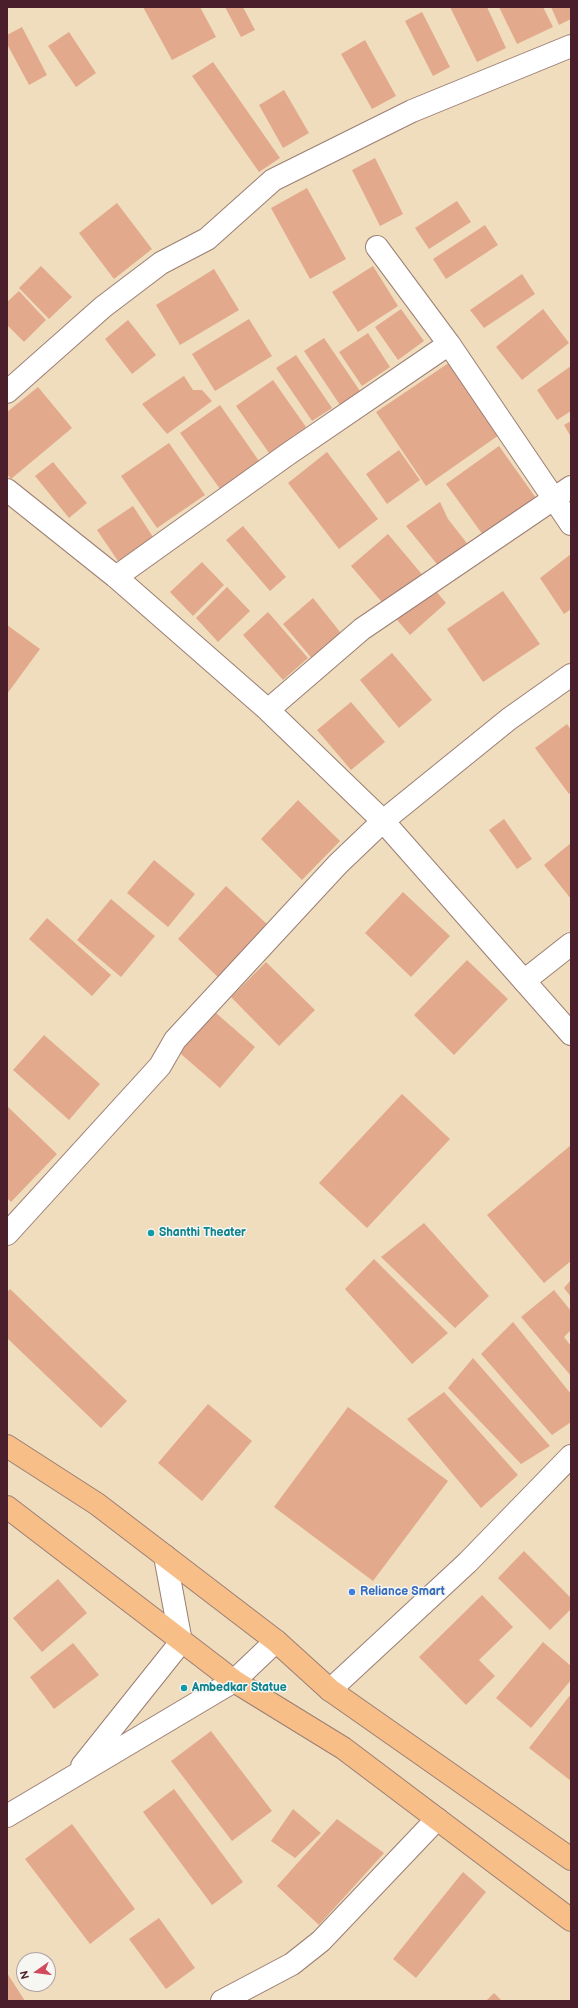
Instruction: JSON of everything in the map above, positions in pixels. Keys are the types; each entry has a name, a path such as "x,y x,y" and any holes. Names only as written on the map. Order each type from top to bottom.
{"highway":[{"path":"7,1446 97,1504 276,1641 330,1690 571,1859"},
{"path":"7,1507 181,1642 234,1681 343,1748 571,1920"}],"street":[{"path":"7,392 103,307 161,263 207,239 273,180 412,111 571,46"},
{"path":"376,247 562,492 571,524"},
{"path":"116,577 288,454 449,344"},
{"path":"7,490 116,577 268,710 383,821 571,1034"},
{"path":"268,710 362,629 562,492"},
{"path":"7,1234 160,1066 175,1040 338,864 383,821 509,719 571,675"},
{"path":"524,981 571,944"},
{"path":"330,1690 468,1562 571,1456"},
{"path":"74,1776 181,1642 165,1556"},
{"path":"7,1816 234,1681 276,1641"},
{"path":"222,2001 292,1964 321,1941 438,1819"}],"building":[{"path":"143,7 200,7 216,37 172,60"},
{"path":"225,7 243,7 255,30 241,37"},
{"path":"450,7 487,7 506,48 477,62"},
{"path":"499,7 543,7 553,27 517,44"},
{"path":"551,7 571,7 571,19 559,25"},
{"path":"422,12 450,67 433,76 405,21"},
{"path":"22,27 47,75 29,85 7,44 7,35"},
{"path":"69,32 96,73 76,87 48,46"},
{"path":"365,40 396,96 372,109 341,54"},
{"path":"213,62 280,158 259,172 192,76"},
{"path":"284,90 309,133 283,148 259,105"},
{"path":"375,158 403,214 380,226 352,170"},
{"path":"307,188 346,259 310,279 271,208"},
{"path":"457,201 471,222 429,249 415,228"},
{"path":"117,203 152,249 114,279 79,233"},
{"path":"485,225 498,245 446,279 433,259"},
{"path":"41,266 72,297 49,319 19,288"},
{"path":"373,266 398,306 358,332 332,292"},
{"path":"214,269 239,310 180,345 156,305"},
{"path":"522,274 535,294 484,328 470,310"},
{"path":"19,291 46,320 24,342 7,325 7,302"},
{"path":"401,309 424,341 398,360 375,327"},
{"path":"543,309 569,343 522,380 496,347"},
{"path":"249,319 272,356 215,391 192,354"},
{"path":"128,320 156,355 132,374 105,339"},
{"path":"368,333 390,367 362,386 339,352"},
{"path":"324,338 360,391 340,405 304,351"},
{"path":"296,355 332,408 312,421 276,368"},
{"path":"450,362 499,435 426,486 376,412"},
{"path":"571,366 571,411 557,420 537,390"},
{"path":"184,376 193,390 202,390 212,401 167,434 142,404"},
{"path":"273,380 306,427 269,453 236,406"},
{"path":"38,387 72,428 11,479 7,474 7,412"},
{"path":"220,405 259,461 220,489 180,433"},
{"path":"571,421 571,437 564,425"},
{"path":"169,443 205,495 157,528 121,476"},
{"path":"499,446 543,508 491,546 446,484"},
{"path":"399,450 420,480 387,504 366,474"},
{"path":"327,452 378,519 339,549 288,483"},
{"path":"53,462 87,503 69,518 35,476"},
{"path":"440,502 448,519 473,551 445,574 406,526"},
{"path":"133,506 153,537 118,561 97,530"},
{"path":"243,526 286,577 270,591 226,540"},
{"path":"388,534 446,603 410,635 351,566"},
{"path":"571,554 571,609 564,614 540,578"},
{"path":"202,562 224,585 193,616 170,592"},
{"path":"227,587 250,611 218,642 196,618"},
{"path":"503,591 540,644 483,682 447,629"},
{"path":"313,598 344,637 314,661 283,624"},
{"path":"268,612 308,658 283,680 243,635"},
{"path":"7,625 40,649 7,694"},
{"path":"392,653 432,700 399,728 360,680"},
{"path":"351,702 385,742 351,770 317,730"},
{"path":"567,724 571,730 571,792 569,794 535,748"},
{"path":"298,800 340,841 302,880 261,839"},
{"path":"504,819 532,859 517,869 489,830"},
{"path":"571,843 571,899 544,865"},
{"path":"154,860 195,894 168,927 127,893"},
{"path":"226,886 269,926 220,979 178,939"},
{"path":"403,892 450,936 411,977 365,933"},
{"path":"111,899 155,936 121,977 77,940"},
{"path":"47,918 111,975 92,996 29,939"},
{"path":"467,960 508,999 454,1055 414,1015"},
{"path":"266,962 315,1010 279,1046 231,997"},
{"path":"208,1006 255,1047 220,1088 173,1047"},
{"path":"44,1035 100,1084 69,1120 13,1070"},
{"path":"402,1094 450,1139 367,1228 319,1183"},
{"path":"7,1106 57,1154 11,1202 7,1198"},
{"path":"571,1145 571,1261 544,1283 487,1215"},
{"path":"424,1223 489,1296 455,1328 381,1257"},
{"path":"374,1259 448,1333 412,1364 345,1289"},
{"path":"571,1280 571,1297 564,1288"},
{"path":"10,1289 127,1401 101,1428 7,1338 7,1292"},
{"path":"554,1290 571,1311 571,1330 564,1337 571,1346 571,1376 521,1317"},
{"path":"513,1322 571,1394 571,1422 552,1435 481,1354"},
{"path":"473,1358 550,1446 521,1464 448,1388"},
{"path":"444,1392 518,1475 481,1508 407,1419"},
{"path":"208,1404 252,1441 202,1501 158,1463"},
{"path":"348,1407 448,1481 373,1581 274,1507"},
{"path":"524,1551 571,1598 571,1609 550,1630 498,1578"},
{"path":"58,1579 87,1613 42,1652 13,1618"},
{"path":"482,1595 513,1627 479,1660 495,1676 466,1705 419,1657"},
{"path":"543,1642 571,1666 571,1680 531,1728 496,1698"},
{"path":"73,1643 99,1675 54,1709 30,1677"},
{"path":"571,1694 571,1781 529,1748"},
{"path":"211,1731 272,1811 232,1841 171,1761"},
{"path":"174,1789 243,1882 212,1905 143,1812"},
{"path":"293,1809 321,1833 295,1858 271,1841"},
{"path":"337,1819 384,1853 319,1925 277,1886"},
{"path":"72,1824 135,1909 90,1944 25,1859"},
{"path":"463,1872 486,1892 416,1978 393,1959"},
{"path":"159,1918 195,1968 166,1989 129,1939"},
{"path":"7,1973 16,1987 16,1992 19,1992 25,2001 7,2001"},
{"path":"494,1993 502,2001 486,2001"}],"place":[{"name":"Shanthi Theater","path":"151,1233"},
{"name":"Reliance Smart","path":"352,1592"},
{"name":"Ambedkar Statue","path":"184,1688"}]}
